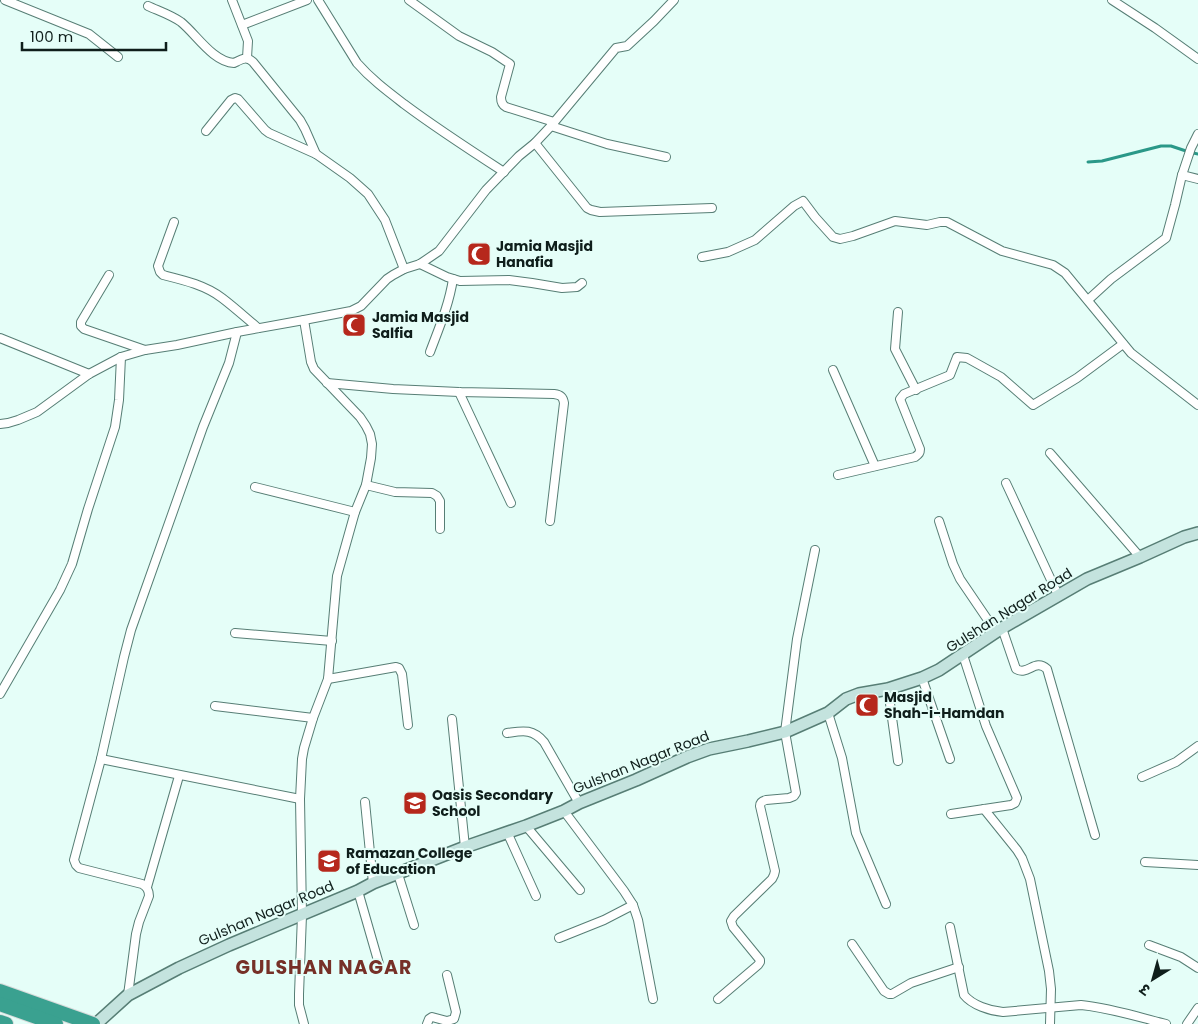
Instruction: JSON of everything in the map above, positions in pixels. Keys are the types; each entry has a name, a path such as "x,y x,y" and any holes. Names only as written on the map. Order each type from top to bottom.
{"highway":[{"path":"0,991 94,1024"},
{"path":"0,1004 56,1024"},
{"path":"0,1022 6,1024"}],"street":[{"path":"5,0 89,34 118,56"},
{"path":"232,0 248,41 247,58"},
{"path":"242,25 307,0"},
{"path":"318,0 357,63 365,72 431,125 504,172"},
{"path":"409,0 459,36 492,52 510,64 500,97 501,102 506,107 607,144 666,157"},
{"path":"0,424 18,420 37,412 89,374 122,357 144,350 356,309 368,300 387,279 404,269 420,264 432,257 446,244 477,201 535,143 616,48 627,46 674,0"},
{"path":"1112,0 1198,58"},
{"path":"148,6 178,21 200,43 223,60 234,63 247,58 254,62 300,120 306,129 316,154"},
{"path":"206,131 231,100 235,98 240,101 269,134 316,154 350,178 368,194 385,220 404,269"},
{"path":"1088,300 1111,279 1166,238 1182,175 1198,134"},
{"path":"535,143 587,208 591,210 600,212 712,208"},
{"path":"1182,175 1198,179"},
{"path":"702,257 728,252 755,240 794,206 803,201 833,237 840,239 895,221 927,225 947,222 1002,251 1053,265 1066,273 1131,353 1198,405"},
{"path":"174,222 158,266 160,272 163,275 195,284 221,297 258,328"},
{"path":"420,264 453,279 467,282 509,280 562,288 577,287 582,283"},
{"path":"109,275 81,322 81,326 84,329 144,350"},
{"path":"430,352 446,310 453,279"},
{"path":"898,312 895,349 916,390"},
{"path":"304,320 311,362 314,368 360,417 370,434 372,444 372,458 366,485 355,512 337,576 328,678 313,718 302,760 300,799 302,915 299,1005 304,1024"},
{"path":"147,887 142,884 84,870 76,865 74,860 101,759 131,630 203,427 229,363 237,332"},
{"path":"0,338 89,374"},
{"path":"838,475 915,457 920,452 920,449 900,399 901,396 950,375 957,358 966,358 1001,376 1033,405 1077,378 1123,344"},
{"path":"0,694 60,590 72,564 115,426 122,357"},
{"path":"833,370 875,466"},
{"path":"327,383 459,392 561,395 564,403 550,521"},
{"path":"459,392 511,502"},
{"path":"1050,453 1140,557"},
{"path":"1006,483 1058,595"},
{"path":"366,485 395,492 432,493 437,496 440,502 440,529"},
{"path":"255,488 355,512"},
{"path":"939,521 960,579 999,630 1016,669 1023,671 1040,665 1047,669 1095,835"},
{"name":"Gulshan Nagar Road","path":"94,1024 128,995 200,957 358,891 372,883 464,847 526,826 709,749 785,732 828,712 846,698 888,689 922,678 939,670 999,630 1086,580 1184,537 1198,533"},
{"path":"718,999 760,962 733,927 731,921 774,875 775,871 760,806 763,801 789,798 796,793 785,732 797,639 815,550"},
{"path":"236,633 332,641"},
{"path":"951,814 1011,805 1015,803 1017,798 986,726 963,655"},
{"path":"328,678 396,666 402,674 408,725"},
{"path":"922,678 950,759"},
{"path":"888,689 898,761"},
{"path":"215,706 313,718"},
{"path":"828,712 842,758 856,833 886,904"},
{"path":"452,719 464,847"},
{"path":"506,733 528,731 540,737 580,803"},
{"path":"1142,777 1176,762 1198,746"},
{"path":"101,759 300,799"},
{"path":"128,995 136,934 148,896 149,891 147,887 179,776"},
{"path":"365,802 372,883"},
{"path":"984,809 1017,850 1030,879 1049,971 1050,1024"},
{"path":"564,810 633,905 638,920 652,999"},
{"path":"526,826 580,890"},
{"path":"507,832 536,896"},
{"path":"1145,862 1198,864"},
{"path":"398,874 414,925"},
{"path":"358,891 379,964"},
{"path":"559,938 604,920 633,905"},
{"path":"950,927 964,995 991,1010 1002,1012 1081,1006 1108,1008 1166,1024"},
{"path":"852,944 884,991 889,994 911,983 959,967"},
{"path":"1149,945 1181,957 1198,968"},
{"path":"427,1024 432,1017 447,1021 454,1019 456,1012 447,975"},
{"path":"1190,1023 1198,1008"}],"waterway":[{"path":"1088,162 1102,161 1161,146 1171,146 1198,154"}],"place":[{"name":"Jamia Masjid Hanafia","path":"479,254"},
{"name":"Jamia Masjid Salfia","path":"354,325"},
{"name":"Masjid Shah-i-Hamdan","path":"867,705"},
{"name":"Oasis Secondary School","path":"415,803"},
{"name":"Ramazan College of Education","path":"329,861"}],"district":[{"name":"GULSHAN NAGAR","path":"324,967"}]}
